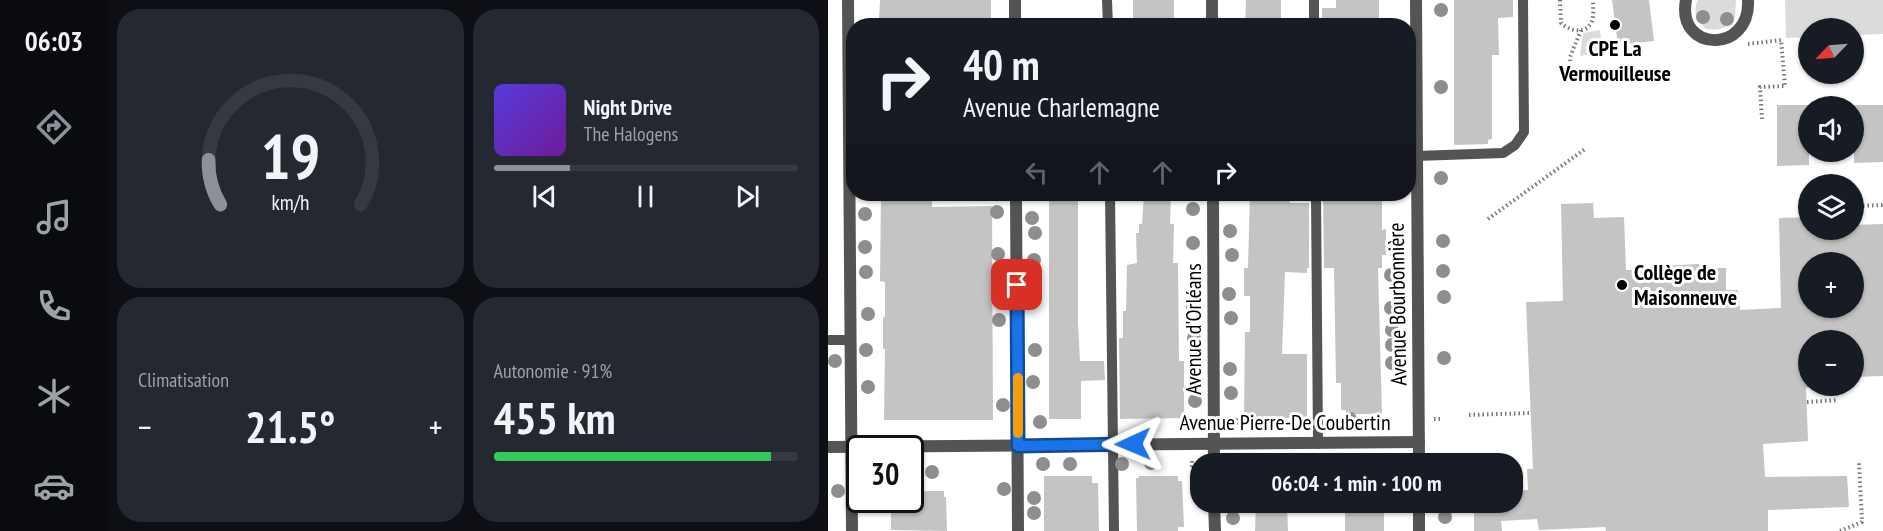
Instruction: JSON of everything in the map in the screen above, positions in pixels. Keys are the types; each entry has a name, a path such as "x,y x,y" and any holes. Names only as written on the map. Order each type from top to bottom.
{"street":[{"path":"848,0 848,18"},
{"path":"1015,0 1015,18"},
{"path":"1212,0 1212,18"},
{"name":"Avenue Bourbonnière","path":"1416,0 1419,453"},
{"path":"1686,0 1685,17 1692,31 1714,42 1725,40 1735,34 1743,24 1748,0"},
{"path":"850,201 852,435"},
{"path":"1016,201 1018,531"},
{"name":"Avenue d'Orléans","path":"1213,201 1214,453"},
{"name":"Avenue Pierre-De Coubertin","path":"924,447 1419,442"},
{"name":"Avenue Pierre-De Coubertin","path":"828,447 846,447"},
{"path":"852,513 852,531"},
{"path":"1214,513 1215,531"},
{"path":"1419,513 1419,531"}],"lane":[{"path":"1107,0 1108,18"},
{"path":"1314,0 1314,18"},
{"path":"1416,156 1503,153 1515,146 1524,132 1522,0"},
{"path":"1110,201 1114,531"},
{"path":"1316,201 1318,444"},
{"path":"828,339 851,340"}],"path":[{"path":"1560,0 1562,23 1573,31 1589,26 1593,0"},
{"path":"1571,70 1570,57 1581,30"},
{"path":"1748,44 1781,40 1785,86 1760,87 1762,118"},
{"path":"1488,219 1585,149"},
{"path":"1864,206 1883,205"},
{"path":"1807,402 1838,400"},
{"path":"1469,415 1531,413"},
{"path":"1226,423 1238,418 1236,426"},
{"path":"1434,419 1441,419"},
{"path":"1192,426 1192,423 1203,423"},
{"path":"1840,531 1862,522 1859,462"}],"shaded area":[{"path":"1698,0 1736,0 1735,17 1723,28 1706,29 1696,16 1695,8"},
{"path":"1785,0 1883,0 1883,34 1864,35 1864,18 1798,18 1798,37 1786,38"},
{"path":"1600,30 1603,52 1580,56 1583,33"}],"building":[{"path":"880,0 991,0 991,18 879,18"},
{"path":"1133,0 1174,0 1174,18 1133,18"},
{"path":"1246,0 1281,0 1281,18 1245,18"},
{"path":"1336,0 1379,0 1379,18 1322,18 1322,8 1336,8"},
{"path":"1454,0 1513,0 1513,17 1498,18 1499,55 1492,55 1492,139 1488,140 1488,144 1454,145"},
{"path":"1612,0 1649,0 1654,41 1618,45"},
{"path":"1777,105 1798,105 1798,162 1809,162 1809,165 1777,166"},
{"path":"1864,105 1883,105 1883,162 1854,163 1864,162"},
{"path":"881,201 932,201 932,207 992,206 993,420 884,420 885,282 880,281"},
{"path":"1049,201 1078,201 1080,361 1104,361 1105,380 1081,381 1081,419 1049,419"},
{"path":"1144,201 1171,201 1170,224 1174,224 1173,263 1178,263 1179,361 1184,361 1184,418 1120,419 1119,338 1123,338 1123,311 1126,311 1127,265 1137,263 1136,233 1139,233 1139,224 1142,224"},
{"path":"1250,201 1309,203 1309,268 1307,268 1307,273 1285,272 1282,354 1307,354 1307,418 1244,418 1245,332 1250,332 1250,296 1244,296 1244,268 1248,268"},
{"path":"1323,201 1382,201 1382,230 1386,229 1386,255 1382,255 1382,268 1378,268 1382,414 1346,414 1346,410 1341,410 1341,383 1336,383 1334,268 1324,268"},
{"path":"1593,203 1594,218 1624,217 1626,270 1661,269 1662,266 1699,264 1701,268 1726,268 1726,290 1738,290 1740,310 1781,308 1779,218 1798,217 1798,240 1864,240 1864,225 1883,224 1883,376 1864,377 1864,330 1798,330 1798,396 1806,396 1808,441 1763,444 1765,477 1847,476 1849,507 1768,510 1768,531 1606,531 1605,527 1539,530 1537,519 1501,521 1502,531 1474,531 1474,513 1523,513 1523,490 1528,490 1527,469 1533,469 1526,302 1563,301 1561,204"},
{"path":"1044,476 1092,476 1092,483 1098,483 1099,531 1044,531"},
{"path":"1139,476 1178,476 1178,481 1182,481 1184,527 1178,527 1178,531 1137,531 1136,478"},
{"path":"924,491 944,491 947,531 891,530 891,513 924,513"},
{"path":"1256,513 1287,513 1288,531 1255,531"},
{"path":"1345,513 1384,513 1384,531 1345,531"}],"slow traffic":[{"path":"1018,378 1018,433"}],"place":[{"name":"CPE La Vermouilleuse","path":"1615,25"},
{"name":"Collège de Maisonneuve","path":"1622,285"}],"route":[{"path":"1017,285 1018,446 1133,444"}]}
